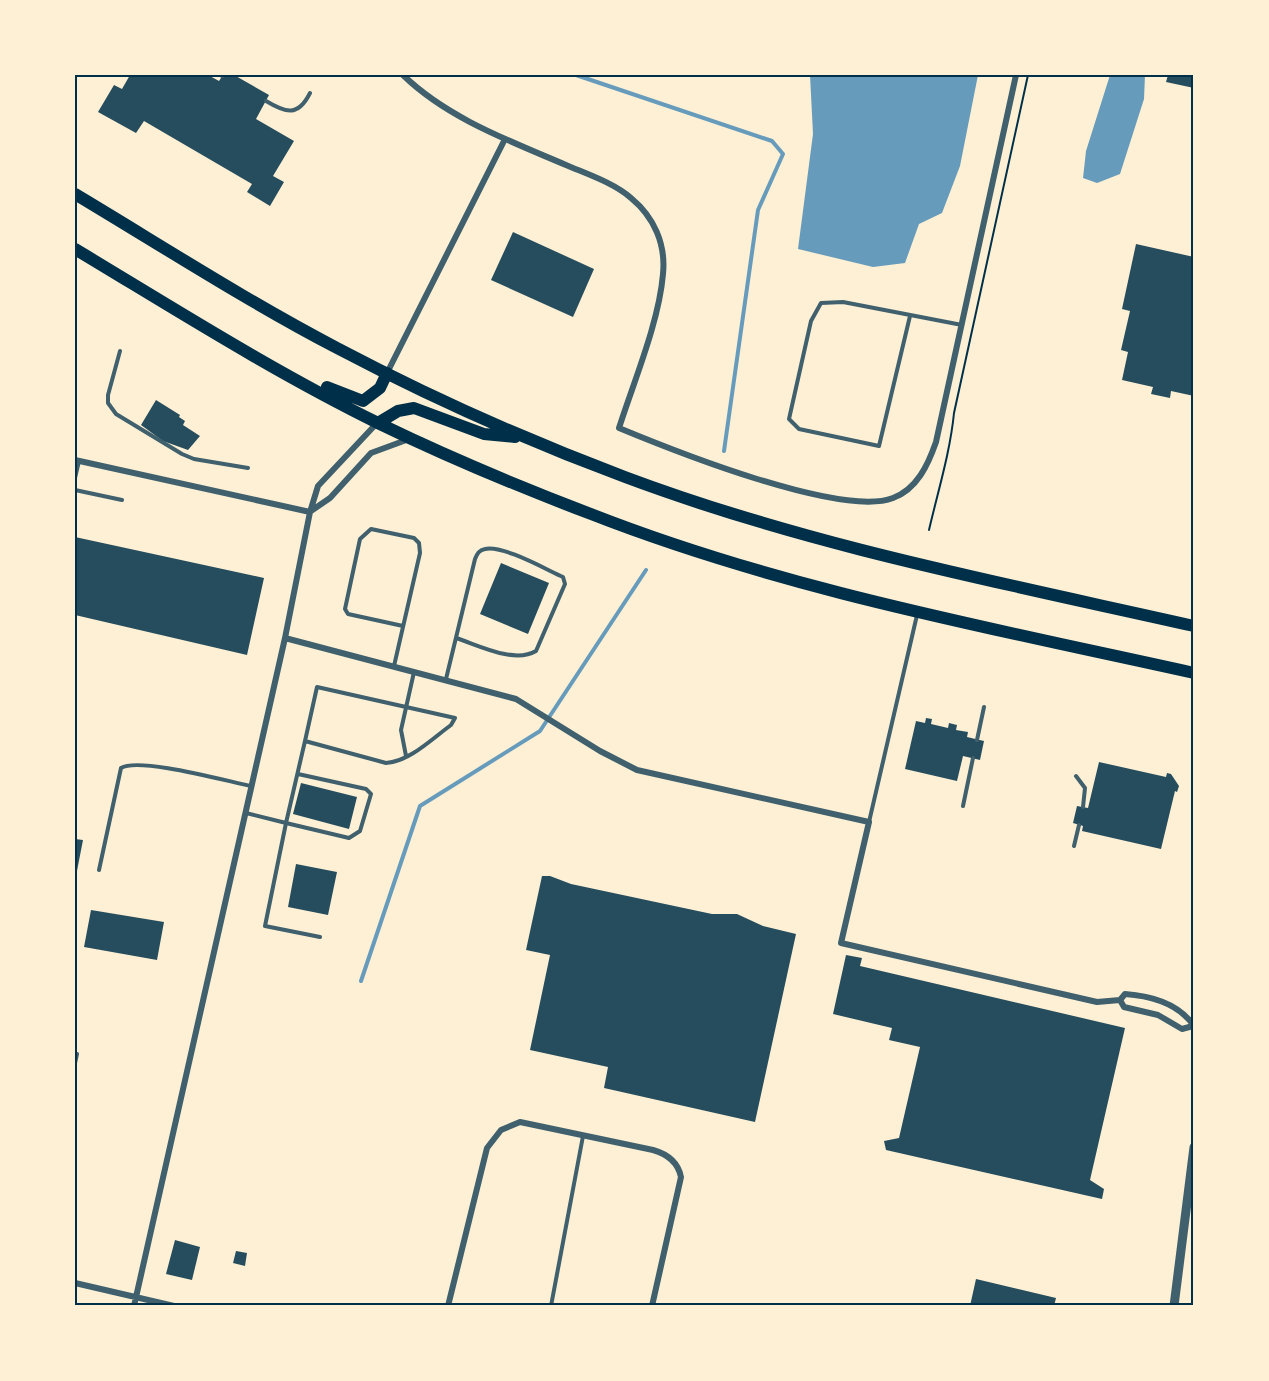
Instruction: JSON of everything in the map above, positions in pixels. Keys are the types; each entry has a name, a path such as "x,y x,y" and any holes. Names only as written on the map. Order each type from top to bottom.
{"highway":[{"path":"75,194 274,314 387,373 528,438 670,493 836,544 1194,626"},
{"path":"75,249 254,357 378,423 532,491 663,540 779,577 918,612 1194,673"},
{"path":"254,357 363,401 380,388 387,373"},
{"path":"378,423 398,411 414,408 484,434 528,438"}],"street":[{"path":"403,75 428,97 505,139 600,180 630,196 650,217 662,243 661,296 619,428 710,463 812,493 865,503 895,498 916,482 928,463 936,442 1016,75"},
{"path":"387,373 505,139"},
{"path":"134,1306 285,638 310,512 318,486 378,423"},
{"path":"77,460 310,512 330,498 371,453 411,438"},
{"path":"285,638 516,699 600,751 637,770 869,822 841,943 1097,1002 1120,1000 1125,994 1158,1000 1188,1015 1193,1026 1182,1029 1158,1015 1124,1007 1120,1000"},
{"path":"448,1306 487,1148 501,1130 520,1122 661,1152 669,1157 680,1173 652,1306"},
{"path":"1174,1306 1194,1147"},
{"path":"75,1283 174,1306"}],"lane":[{"path":"266,101 283,111 291,111 300,107 310,93"},
{"path":"910,316 879,446 799,429 789,419 811,321 821,303 843,302 962,325"},
{"path":"120,351 108,395 108,403 116,414 194,459 248,468"},
{"path":"75,478 77,460"},
{"path":"75,490 122,500"},
{"path":"394,666 420,553 419,543 414,538 371,529 360,539 345,609 348,614 403,626"},
{"path":"446,679 456,638 478,552 484,549 507,553 563,576 565,584 536,651 518,657 456,638"},
{"path":"869,822 918,612"},
{"path":"406,756 401,739 406,705 415,672"},
{"path":"305,741 375,757 386,763 396,762 451,725 455,718 406,705 317,687 286,824 265,926 320,937"},
{"path":"977,740 984,707"},
{"path":"963,806 973,758"},
{"path":"99,870 121,768 127,764 146,764 252,786"},
{"path":"246,813 349,838 360,831 371,794 366,789 298,774"},
{"path":"1076,776 1084,788 1083,807"},
{"path":"1074,846 1079,825"},
{"path":"75,1064 77,1054"},
{"path":"551,1306 584,1136"}],"path":[{"path":"929,530 942,471 949,457 954,413 1028,75"}],"water":[{"path":"810,75 978,75 960,166 942,213 919,224 905,263 873,267 798,249 813,134"},
{"path":"1110,75 1145,75 1144,99 1120,174 1097,183 1083,178 1086,151"}],"building":[{"path":"130,75 208,75 219,81 223,75 234,75 269,95 256,119 294,141 273,176 284,182 270,206 247,192 252,184 144,121 136,133 98,112 114,85 122,89"},
{"path":"1168,75 1194,75 1194,88 1166,82"},
{"path":"513,232 594,269 573,317 491,280"},
{"path":"1136,244 1194,257 1194,396 1171,391 1170,398 1151,394 1153,387 1122,380 1128,352 1121,350 1130,311 1122,309"},
{"path":"156,400 180,415 179,417 185,421 183,425 200,436 188,450 163,441 141,425"},
{"path":"75,537 264,578 247,655 75,615"},
{"path":"501,563 549,583 528,634 480,614"},
{"path":"926,718 932,719 931,724 948,728 949,723 957,725 956,730 968,732 967,737 984,741 980,760 963,756 957,781 905,769 916,721 925,723"},
{"path":"1099,762 1166,777 1167,773 1171,774 1179,786 1177,792 1175,791 1161,849 1082,831 1083,826 1073,823 1077,806 1088,808"},
{"path":"301,783 357,797 349,829 293,814"},
{"path":"75,839 83,840 76,876 75,876"},
{"path":"296,864 337,872 328,915 288,907"},
{"path":"542,876 712,914 737,914 763,926 796,934 755,1122 604,1088 608,1067 530,1050 550,955 526,950"},
{"path":"91,910 164,922 157,960 84,947"},
{"path":"846,955 862,958 860,966 1125,1028 1090,1180 1104,1189 1102,1199 886,1150 884,1141 899,1138 920,1047 889,1040 892,1028 833,1014"},
{"path":"175,1240 200,1247 192,1280 166,1274"},
{"path":"236,1251 247,1253 245,1266 233,1263"},
{"path":"976,1279 1056,1298 1054,1306 970,1306"}],"waterway":[{"path":"576,75 772,141 783,154 758,210 724,451"},
{"path":"361,981 420,806 540,731 646,570"}]}
